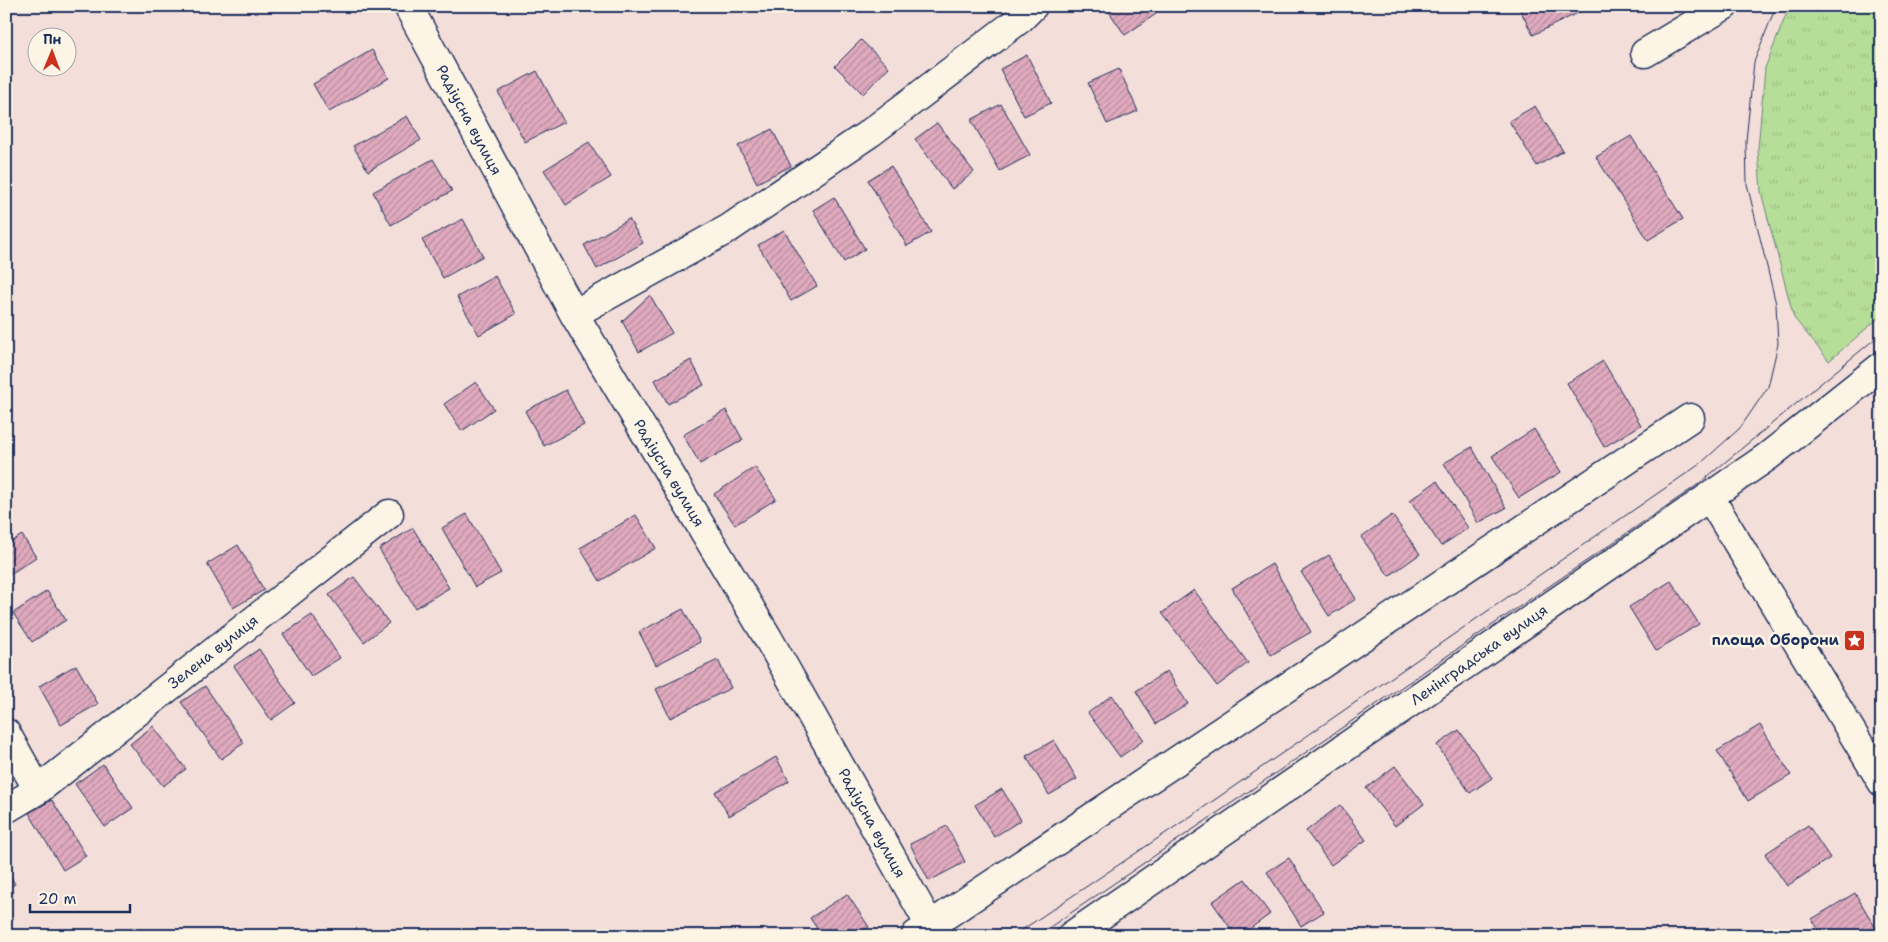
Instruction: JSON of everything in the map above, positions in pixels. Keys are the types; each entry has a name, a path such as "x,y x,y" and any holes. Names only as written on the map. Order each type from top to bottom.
{"street":[{"name":"Радіусна вулиця","path":"408,6 574,314 768,638 927,932"},
{"path":"574,314 728,229 870,133 1020,19 1033,6"},
{"path":"1645,53 1724,6"},
{"name":"Ленінградська вулиця","path":"1071,936 1768,457 1882,366"},
{"path":"927,932 1690,418"},
{"path":"1709,496 1882,782"},
{"name":"Зелена вулиця","path":"6,809 38,790 389,514"},
{"path":"6,733 38,790"}],"green space":[{"path":"1796,6 1882,6 1882,315 1829,361 1794,318 1761,192 1758,149 1765,68 1786,15"}],"building":[{"path":"1105,6 1150,6 1156,14 1125,35"},
{"path":"1518,6 1590,6 1590,7 1533,35"},
{"path":"861,40 889,67 863,94 835,66"},
{"path":"372,50 389,78 329,112 313,84"},
{"path":"1027,55 1051,103 1024,116 1000,69"},
{"path":"1119,69 1138,111 1107,124 1088,83"},
{"path":"537,71 564,122 525,142 498,92"},
{"path":"1001,104 1030,155 1000,171 971,120"},
{"path":"1535,106 1563,151 1537,166 1509,121"},
{"path":"407,116 421,140 368,171 353,146"},
{"path":"937,123 974,172 952,189 915,139"},
{"path":"772,129 791,166 757,183 738,146"},
{"path":"1631,136 1683,219 1648,240 1596,157"},
{"path":"589,142 611,177 566,205 544,170"},
{"path":"433,159 452,191 391,225 373,192"},
{"path":"891,166 931,232 907,246 868,180"},
{"path":"834,197 865,249 844,262 813,210"},
{"path":"463,219 483,256 443,278 422,240"},
{"path":"629,219 643,243 597,269 584,245"},
{"path":"784,230 817,286 791,301 758,245"},
{"path":"495,276 516,314 479,335 457,297"},
{"path":"650,295 672,333 639,352 622,321"},
{"path":"691,360 704,385 668,404 655,380"},
{"path":"1603,361 1641,425 1604,447 1567,383"},
{"path":"476,382 494,409 462,431 444,404"},
{"path":"566,390 584,425 544,446 525,411"},
{"path":"726,410 743,440 700,464 683,435"},
{"path":"1534,429 1561,472 1519,498 1492,456"},
{"path":"1472,447 1506,508 1478,523 1444,463"},
{"path":"755,467 776,499 735,525 714,494"},
{"path":"1437,481 1468,528 1441,546 1410,500"},
{"path":"467,514 501,573 475,587 442,528"},
{"path":"636,515 656,548 600,581 580,548"},
{"path":"1392,515 1420,554 1389,576 1361,537"},
{"path":"413,528 449,588 415,608 379,549"},
{"path":"22,535 36,557 6,577 6,545"},
{"path":"238,545 264,590 233,608 207,564"},
{"path":"1329,555 1356,599 1329,616 1301,572"},
{"path":"1272,564 1311,632 1271,655 1232,588"},
{"path":"354,577 389,623 364,642 329,595"},
{"path":"1671,581 1699,624 1656,651 1629,607"},
{"path":"1194,590 1248,663 1217,686 1162,613"},
{"path":"47,591 66,620 32,642 13,613"},
{"path":"683,609 700,642 656,665 639,632"},
{"path":"312,615 340,658 311,676 283,634"},
{"path":"259,649 295,703 271,720 234,666"},
{"path":"718,660 731,688 670,718 656,689"},
{"path":"76,665 98,704 61,725 39,686"},
{"path":"1167,671 1188,704 1156,724 1136,691"},
{"path":"205,686 244,743 221,759 181,702"},
{"path":"1112,695 1144,740 1120,757 1088,713"},
{"path":"1760,725 1791,775 1748,801 1717,751"},
{"path":"153,726 186,769 163,786 130,744"},
{"path":"1459,730 1492,778 1470,793 1437,745"},
{"path":"1054,740 1077,779 1049,795 1026,756"},
{"path":"776,757 789,781 729,816 715,792"},
{"path":"103,764 133,808 105,827 75,784"},
{"path":"1395,766 1424,804 1395,826 1366,788"},
{"path":"1002,789 1021,820 994,837 975,805"},
{"path":"52,800 86,856 63,870 29,813"},
{"path":"1340,805 1366,840 1331,865 1306,831"},
{"path":"1808,825 1830,858 1787,886 1765,854"},
{"path":"947,826 965,862 929,881 910,844"},
{"path":"1289,858 1324,912 1301,926 1267,872"},
{"path":"6,868 15,884 6,889"},
{"path":"1245,879 1270,914 1240,936 1236,936 1212,902"},
{"path":"1855,893 1877,930 1868,936 1822,936 1812,919"},
{"path":"847,894 869,927 855,936 822,936 810,918"}],"tram line":[{"path":"1013,936 1197,812 1700,464 1740,428 1768,387 1778,344 1776,304 1747,184 1746,141 1754,62 1776,6"},
{"path":"1037,936 1696,486 1882,333"}],"place":[{"name":"площа Оборони","path":"1855,640"}]}
